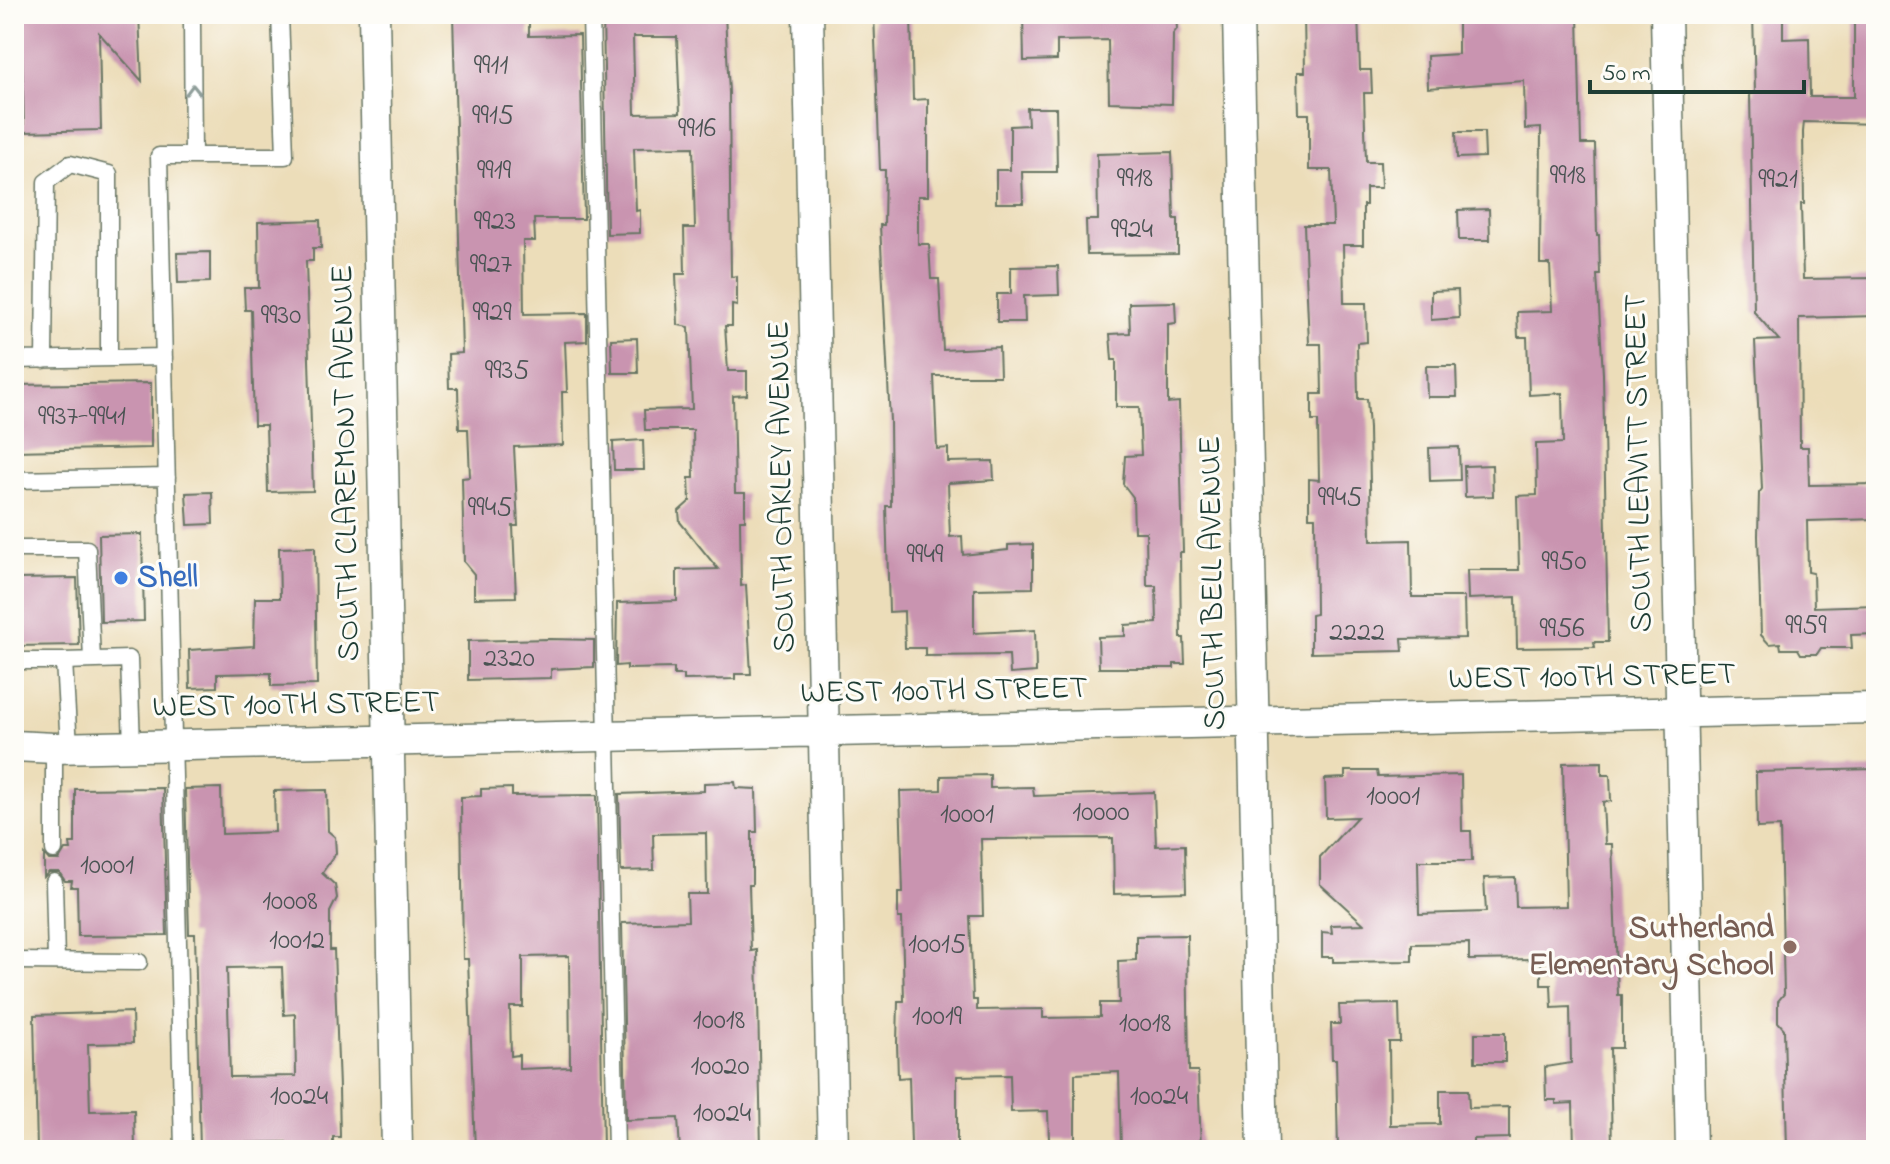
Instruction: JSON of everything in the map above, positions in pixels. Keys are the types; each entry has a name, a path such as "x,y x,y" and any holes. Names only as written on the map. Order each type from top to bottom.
{"street":[{"name":"SOUTH CLAREMONT AVENUE","path":"374,14 397,1150"},
{"name":"SOUTH OAKLEY AVENUE","path":"808,14 833,1150"},
{"name":"SOUTH BELL AVENUE","path":"1238,14 1263,1150"},
{"name":"SOUTH LEAVITT STREET","path":"1666,14 1691,1150"},
{"name":"WEST 100TH STREET","path":"14,746 132,746 1876,708"}],"lane":[{"path":"183,1150 159,156 285,156 280,14"},
{"path":"591,14 616,1150"},
{"path":"192,23 193,156"},
{"path":"44,360 46,182 70,164 109,174 109,358"},
{"path":"14,360 164,357"},
{"path":"14,480 167,477"},
{"path":"14,549 87,549 92,660"},
{"path":"14,661 129,659 132,746"},
{"path":"54,850 64,661"},
{"path":"54,882 56,961"},
{"path":"14,961 139,962"}],"building":[{"path":"21,14 139,14 142,81 99,33 101,130 24,132"},
{"path":"453,14 529,14 529,36 580,35 584,219 534,219 535,241 523,241 524,314 587,313 587,341 565,342 567,392 562,392 563,445 514,447 518,526 513,526 516,597 474,598 474,574 464,562 462,478 470,477 468,429 459,429 458,388 449,388 448,354 462,353"},
{"path":"603,14 725,14 731,277 737,276 737,306 732,305 732,326 725,326 728,371 747,371 747,395 733,396 735,493 745,493 745,520 740,520 741,586 746,585 751,674 735,674 735,679 684,680 684,675 674,675 674,668 627,669 627,665 616,666 617,603 677,601 677,570 718,569 680,522 679,511 690,501 689,478 694,478 693,430 645,430 644,410 692,409 689,327 678,325 676,274 685,274 684,228 695,228 693,147 634,148 636,211 640,210 640,233 607,234","holes":["633,37 677,37 680,113 635,114"]},
{"path":"874,14 911,14 913,100 928,99 928,196 918,196 918,244 929,244 931,279 939,279 943,350 999,347 1000,376 934,376 937,449 948,448 948,462 993,461 994,480 948,483 950,537 962,536 963,555 1008,550 1008,545 1033,544 1033,588 974,589 974,633 1035,630 1036,672 1010,674 1009,655 925,656 925,648 905,648 904,611 889,612 886,506 891,506 890,421 880,225 884,225 885,170 880,170"},
{"path":"1023,14 1176,14 1172,104 1109,102 1108,40 1057,41 1057,60 1024,61"},
{"path":"1304,14 1358,14 1360,70 1371,70 1372,93 1364,93 1366,162 1380,162 1381,188 1366,188 1363,245 1343,245 1344,303 1366,303 1367,342 1357,343 1358,399 1367,399 1371,541 1411,540 1412,597 1464,597 1465,638 1402,639 1403,651 1311,653 1311,615 1316,614 1315,517 1309,517 1309,479 1319,480 1318,421 1312,421 1312,394 1322,394 1321,344 1309,344 1304,225 1333,225 1331,170 1309,170 1309,114 1299,114 1298,72 1305,72"},
{"path":"1503,14 1578,14 1581,144 1595,144 1600,275 1597,275 1603,374 1608,642 1594,642 1595,647 1517,648 1516,597 1468,599 1467,570 1519,570 1517,496 1537,495 1536,444 1563,443 1562,393 1529,395 1527,337 1518,337 1517,312 1552,311 1550,264 1540,264 1541,128 1525,129 1524,81 1428,88 1427,56 1458,54 1458,21 1503,21"},
{"path":"1753,14 1783,14 1783,39 1809,38 1810,97 1854,97 1854,14 1876,14 1876,124 1804,122 1803,132 1803,279 1876,278 1876,316 1799,318 1800,447 1808,447 1809,485 1876,484 1876,519 1807,521 1808,572 1813,573 1814,607 1876,605 1876,634 1851,635 1852,648 1821,648 1817,654 1781,649 1780,643 1769,644 1761,635 1758,536 1759,493 1762,489 1755,341 1779,340 1754,312 1750,94 1755,93"},
{"path":"1027,108 1056,108 1057,172 1022,172 1023,203 996,203 996,170 1010,170 1010,126 1028,125"},
{"path":"1456,132 1484,132 1485,157 1457,158"},
{"path":"1172,152 1178,254 1087,255 1086,220 1098,220 1097,154"},
{"path":"1489,209 1490,240 1459,240 1458,210"},
{"path":"320,220 321,248 313,248 313,261 306,261 313,491 268,492 266,425 254,425 251,310 245,310 244,288 259,288 258,222"},
{"path":"210,252 210,282 178,283 177,253"},
{"path":"1058,266 1059,295 1024,296 1025,322 997,322 997,294 1011,294 1011,267"},
{"path":"1458,290 1459,318 1431,320 1431,291"},
{"path":"1175,302 1176,323 1168,324 1168,403 1179,402 1183,552 1180,552 1181,638 1184,638 1185,664 1174,664 1174,668 1099,668 1098,637 1125,636 1125,625 1157,623 1156,586 1147,586 1146,532 1134,532 1133,497 1123,484 1125,456 1141,455 1139,407 1116,407 1116,360 1112,360 1110,334 1130,333 1129,303"},
{"path":"637,338 638,373 612,373 611,339"},
{"path":"1426,366 1456,366 1457,397 1427,397"},
{"path":"151,383 151,448 14,451 14,385"},
{"path":"643,440 644,470 614,470 613,442"},
{"path":"1459,447 1460,480 1430,481 1429,448"},
{"path":"1492,465 1493,496 1465,497 1464,466"},
{"path":"212,492 213,524 188,525 186,493"},
{"name":"Shell","path":"142,534 144,621 101,622 99,535"},
{"path":"315,547 317,685 271,686 271,673 217,674 217,687 190,688 189,650 254,646 255,598 280,598 279,548"},
{"name":"Shell","path":"77,578 79,645 16,646 15,579"},
{"path":"594,640 594,667 551,669 551,678 468,680 468,641"},
{"path":"1602,762 1602,775 1610,775 1611,801 1603,802 1605,844 1612,844 1618,995 1622,995 1622,1048 1610,1048 1612,1150 1574,1150 1573,1103 1556,1104 1556,1100 1546,1100 1545,1067 1571,1063 1570,1007 1552,1008 1551,985 1541,985 1541,959 1469,960 1469,943 1412,944 1412,961 1333,962 1333,957 1322,957 1322,932 1332,933 1331,925 1364,924 1320,884 1320,857 1357,817 1326,818 1325,779 1345,778 1345,771 1377,771 1378,777 1461,775 1462,831 1471,831 1472,861 1418,861 1419,914 1486,912 1484,878 1515,877 1516,907 1566,906 1563,763"},
{"path":"1874,769 1876,1150 1787,1150 1784,1029 1778,1022 1778,1001 1784,994 1780,827 1757,828 1756,772"},
{"path":"990,775 990,788 1033,787 1034,796 1154,792 1156,846 1185,845 1186,892 1114,894 1113,838 981,839 983,916 970,916 973,1000 977,1000 977,1010 1043,1009 1043,1018 1100,1017 1100,1003 1119,1003 1118,961 1136,960 1136,936 1187,935 1189,1071 1198,1071 1201,1148 1121,1150 1119,1072 1075,1074 1075,1140 1049,1140 1048,1111 1011,1112 1010,1075 957,1076 957,1144 911,1145 909,1077 898,1078 898,1001 904,1001 902,918 898,918 898,893 903,893 900,791 941,790 941,776"},
{"path":"735,782 736,788 756,789 757,832 752,832 752,885 749,885 751,951 757,950 761,1150 680,1150 678,1118 626,1120 622,923 688,921 687,894 707,894 706,833 653,834 654,870 621,871 619,794 704,791 704,783"},
{"path":"163,788 167,935 78,936 77,887 71,887 72,881 65,881 59,872 49,872 44,877 44,854 49,860 59,860 65,850 71,850 70,843 75,843 75,789"},
{"path":"221,788 222,834 275,832 274,791 327,790 328,831 335,837 336,853 322,873 335,885 337,898 330,912 330,950 334,950 340,1137 333,1137 333,1150 287,1150 286,1142 232,1143 233,1150 200,1150 195,934 189,934 185,789","holes":["282,967 284,1015 295,1014 296,1076 230,1077 227,968"]},
{"path":"512,788 512,796 597,795 603,1150 475,1150 468,959 463,959 461,797 481,796 481,789","holes":["569,956 570,1067 519,1069 519,1055 511,1056 510,1007 523,1007 523,957"]},
{"path":"1399,1004 1400,1042 1389,1042 1390,1125 1440,1124 1440,1090 1468,1090 1469,1108 1509,1107 1509,1138 1473,1139 1473,1150 1338,1150 1336,1059 1332,1059 1331,1024 1340,1024 1339,1005"},
{"path":"132,1012 133,1043 88,1044 90,1111 134,1110 135,1150 37,1150 34,1015"},
{"path":"1475,1033 1505,1033 1505,1062 1475,1062"}],"place":[{"name":"Shell","path":"121,578"},
{"name":"Sutherland Elementary School","path":"1790,947"}]}
